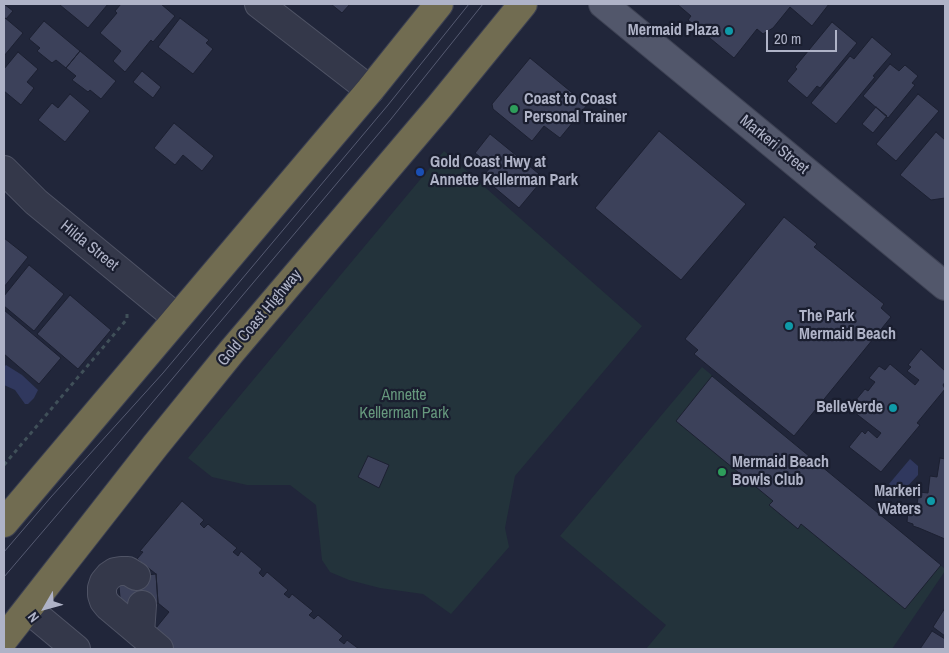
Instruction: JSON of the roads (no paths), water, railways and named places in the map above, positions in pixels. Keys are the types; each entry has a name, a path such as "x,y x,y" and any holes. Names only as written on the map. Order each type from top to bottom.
{"highway":[{"path":"4,523 370,90 440,4"},
{"name":"Gold Coast Highway","path":"4,639 226,358 439,107 523,4"}],"main road":[{"name":"Markeri Street","path":"602,4 945,286"}],"street":[{"path":"260,4 370,90"},
{"name":"Hilda Street","path":"4,170 36,202 177,318"},
{"path":"136,576 128,571 115,572 104,582 102,596 108,606 149,641"},
{"path":"142,604 149,641"},
{"path":"28,610 76,649"}],"water":[{"path":"6,365 22,375 38,390 28,404 25,404 15,390 4,385 4,367"},
{"path":"910,459 918,466 918,475 901,492 889,484"}],"tram line":[{"path":"4,552 163,373 388,105 469,4"},
{"path":"4,577 391,119 483,4"}],"place":[{"name":"Mermaid Plaza","path":"729,31"},
{"name":"Coast to Coast Personal Trainer","path":"514,109"},
{"name":"Gold Coast Hwy at Annette Kellerman Park","path":"420,172"},
{"name":"The Park Mermaid Beach","path":"789,326"},
{"name":"BelleVerde","path":"893,408"},
{"name":"Mermaid Beach Bowls Club","path":"722,472"},
{"name":"Markeri Waters","path":"931,501"}],"park label":[{"name":"Annette Kellerman Park","path":"404,405"}]}
